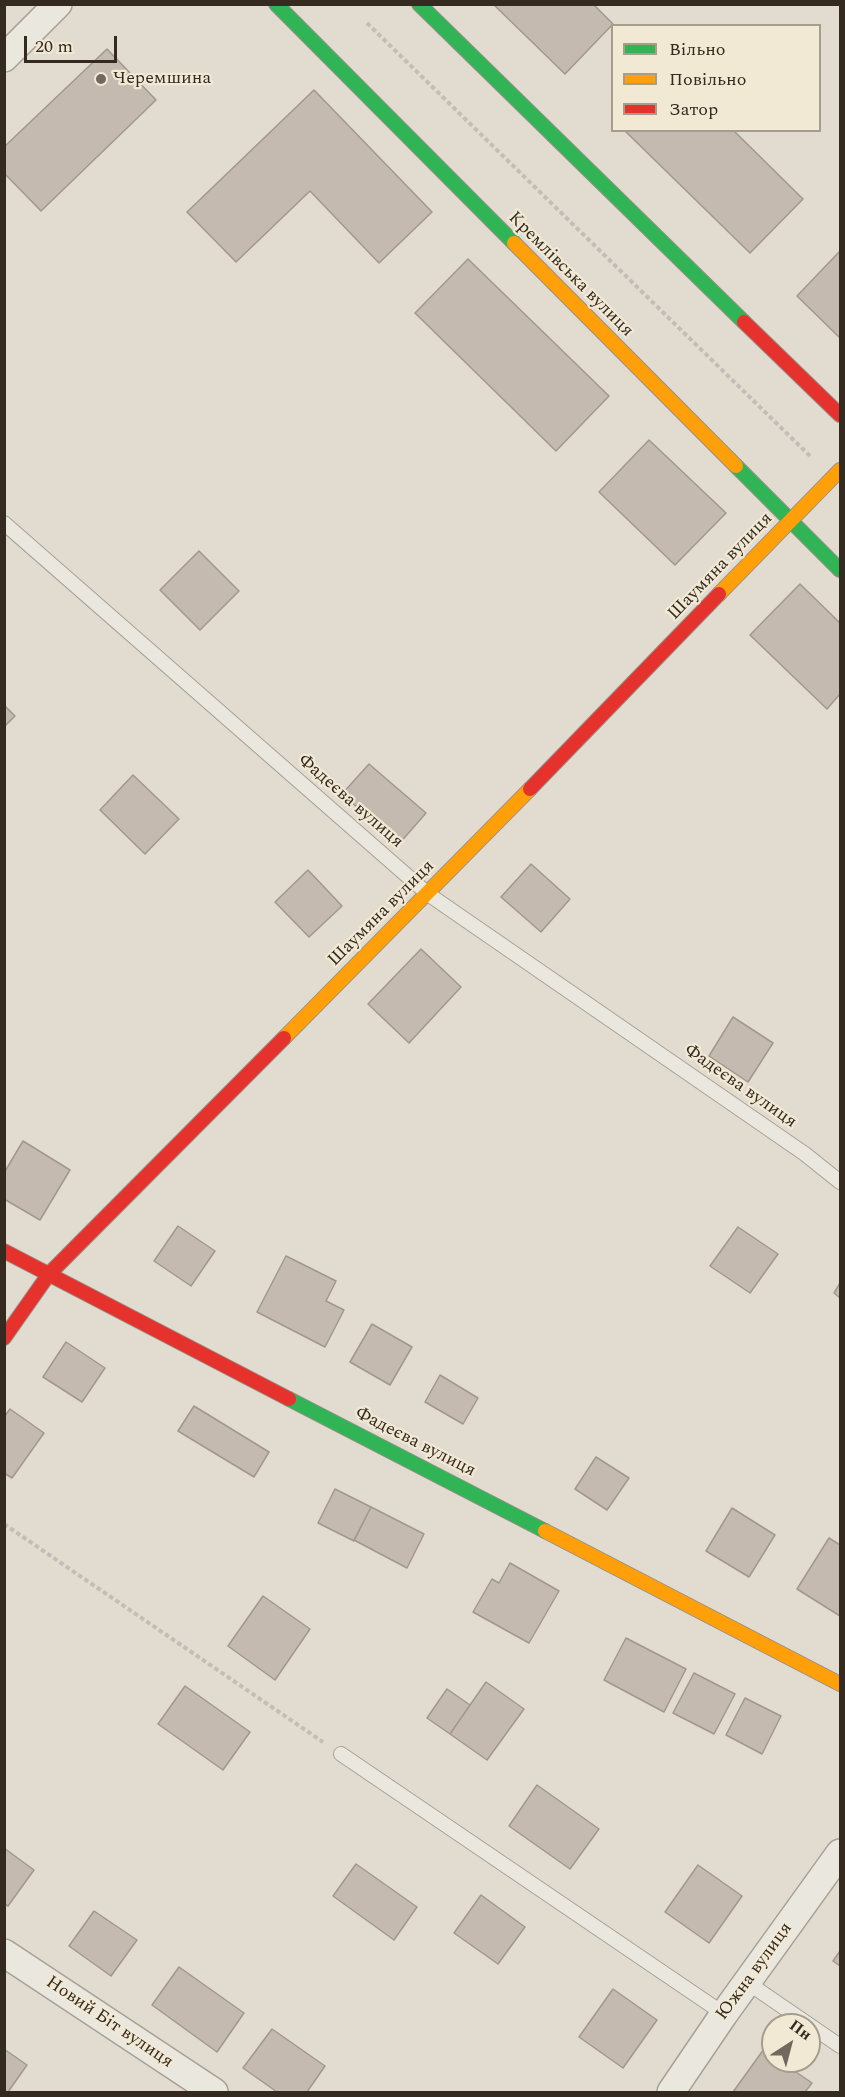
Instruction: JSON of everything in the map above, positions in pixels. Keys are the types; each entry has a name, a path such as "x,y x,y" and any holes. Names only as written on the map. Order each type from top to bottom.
{"street":[{"path":"4,58 58,4"},
{"name":"Кремлівська вулиця","path":"276,4 840,570"},
{"path":"419,4 840,416"},
{"name":"Шаумяна вулиця","path":"4,1338 49,1274 428,894 836,474"},
{"name":"Фадеєва вулиця","path":"4,1251 840,1684"},
{"name":"Южна вулиця","path":"671,2092 840,1853"},
{"name":"Новий Біт вулиця","path":"4,1953 214,2092"}],"lane":[{"name":"Фадеєва вулиця","path":"4,523 428,894 805,1154 840,1182"},
{"path":"341,1754 724,2014"},
{"path":"748,1983 840,2046"}],"path":[{"path":"367,23 836,474"},
{"path":"4,1524 341,1754"}],"building":[{"path":"493,4 593,4 613,24 565,74"},
{"path":"107,49 156,100 41,211 4,173 4,147"},
{"path":"314,90 432,212 379,263 310,191 236,262 187,212"},
{"path":"626,132 735,132 803,199 750,253"},
{"path":"840,251 840,338 797,296"},
{"path":"468,259 609,396 556,451 415,313"},
{"path":"649,440 726,513 675,565 599,492"},
{"path":"199,551 239,591 200,630 160,590"},
{"path":"800,584 840,623 840,694 827,709 750,635"},
{"path":"4,705 15,716 4,727"},
{"path":"369,764 426,813 399,844 342,794"},
{"path":"133,775 179,819 145,854 100,810"},
{"path":"531,864 570,899 541,932 501,897"},
{"path":"308,870 342,906 309,937 275,902"},
{"path":"421,949 461,987 409,1043 368,1004"},
{"path":"733,1017 773,1043 748,1082 709,1056"},
{"path":"23,1141 70,1170 40,1220 4,1199 4,1173"},
{"path":"178,1226 215,1251 191,1286 154,1261"},
{"path":"738,1227 778,1254 750,1293 710,1266"},
{"path":"286,1256 336,1281 326,1301 344,1310 325,1347 257,1312"},
{"path":"840,1283 840,1298 834,1293"},
{"path":"372,1324 412,1347 390,1385 350,1362"},
{"path":"66,1342 105,1368 82,1402 43,1377"},
{"path":"440,1375 478,1398 463,1424 425,1402"},
{"path":"194,1406 269,1452 254,1477 178,1431"},
{"path":"10,1409 44,1433 12,1478 4,1473 4,1417"},
{"path":"596,1457 629,1478 607,1510 575,1489"},
{"path":"335,1489 371,1507 354,1541 318,1523"},
{"path":"371,1507 424,1534 407,1568 354,1540"},
{"path":"732,1508 775,1535 749,1577 706,1551"},
{"path":"829,1538 840,1545 840,1616 797,1589"},
{"path":"510,1563 559,1591 529,1643 473,1612 492,1579 499,1583"},
{"path":"263,1596 310,1629 275,1680 228,1646"},
{"path":"626,1638 686,1669 664,1712 604,1680"},
{"path":"694,1673 735,1694 714,1734 673,1713"},
{"path":"486,1682 524,1709 487,1760 450,1734"},
{"path":"185,1686 250,1732 223,1770 158,1724"},
{"path":"447,1689 470,1705 450,1734 427,1718"},
{"path":"745,1698 781,1716 762,1754 726,1735"},
{"path":"537,1785 599,1829 570,1869 509,1826"},
{"path":"4,1848 34,1870 8,1906 4,1904"},
{"path":"356,1864 417,1907 394,1940 333,1896"},
{"path":"698,1865 742,1896 709,1943 665,1912"},
{"path":"481,1895 525,1927 498,1964 454,1933"},
{"path":"94,1911 137,1940 111,1976 69,1946"},
{"path":"840,1951 840,1966 833,1961"},
{"path":"179,1967 244,2013 217,2052 152,2005"},
{"path":"613,1989 657,2020 623,2068 579,2037"},
{"path":"272,2029 325,2066 307,2092 277,2092 243,2068"},
{"path":"4,2049 27,2065 8,2092 4,2092"},
{"path":"761,2053 761,2073 797,2073 812,2083 805,2092 733,2092"}],"traffic: fast":[{"path":"276,4 514,243"},
{"path":"419,4 744,322"},
{"path":"736,466 840,570"},
{"path":"289,1399 545,1531"}],"traffic: slow":[{"path":"514,243 736,466"},
{"path":"719,594 840,470"},
{"path":"284,1038 530,789"},
{"path":"545,1531 840,1684"}],"traffic: jam":[{"path":"744,322 840,415"},
{"path":"530,789 719,594"},
{"path":"4,1338 49,1274 284,1038"},
{"path":"4,1251 289,1399"}],"place":[{"name":"Черемшина","path":"101,79"}]}
